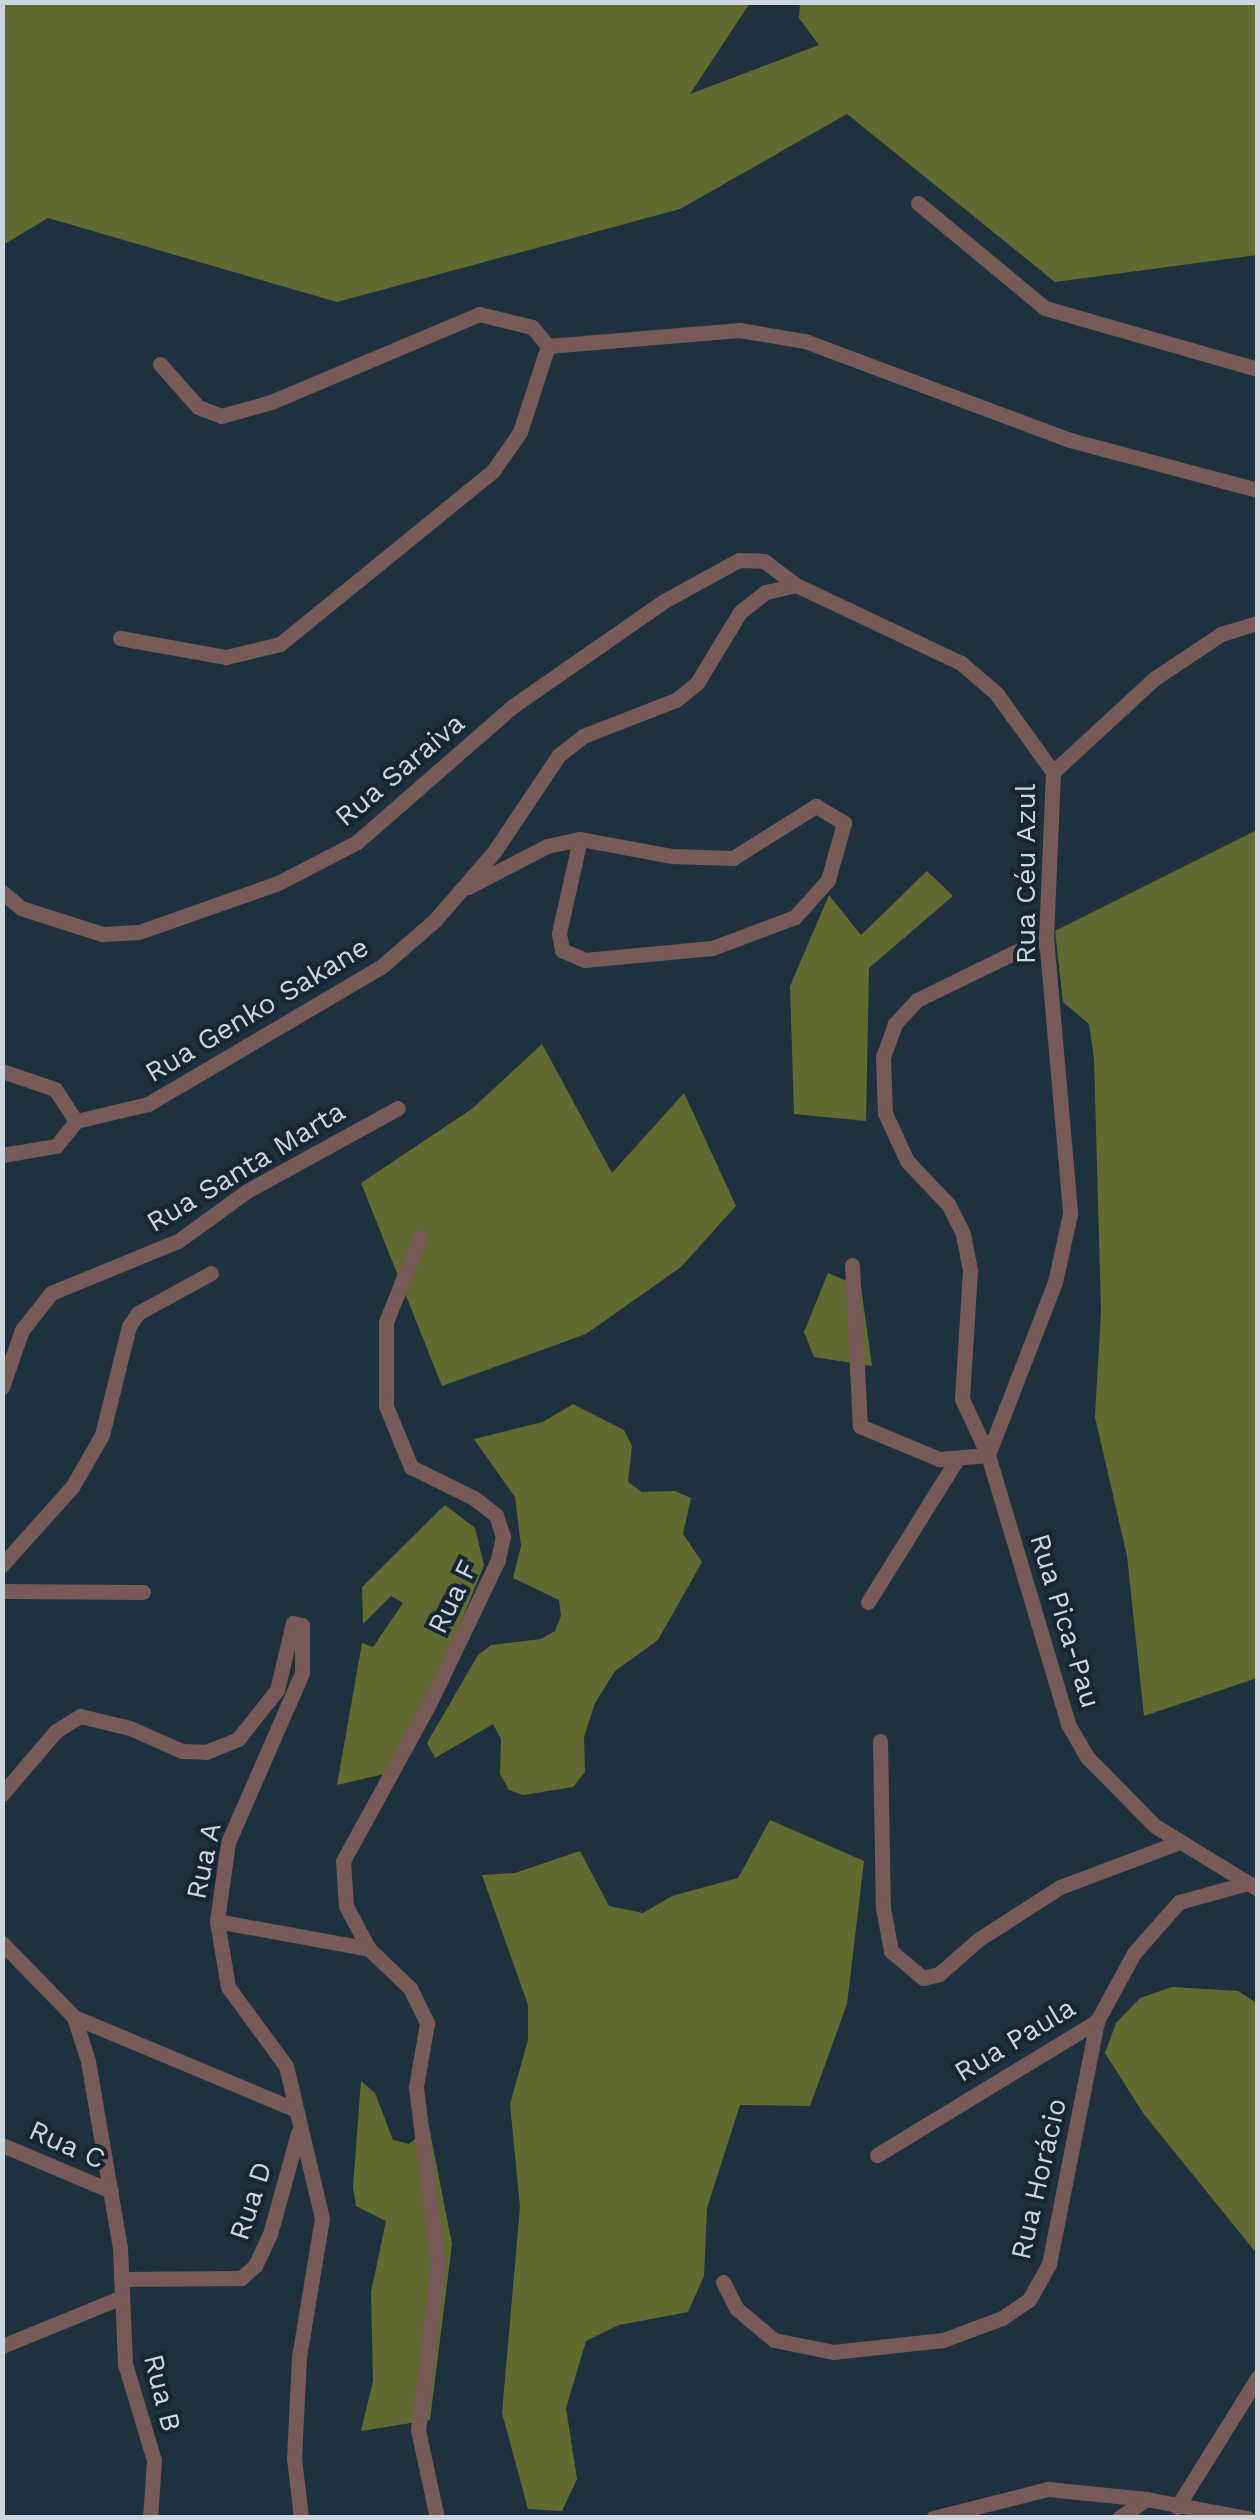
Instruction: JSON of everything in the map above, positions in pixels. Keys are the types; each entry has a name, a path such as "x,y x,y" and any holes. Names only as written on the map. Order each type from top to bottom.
{"street":[{"path":"918,203 1046,308 1258,368"},
{"path":"160,364 198,407 221,416 272,402 478,314 532,327 548,346"},
{"path":"548,346 739,330 804,341 1070,440 1258,490"},
{"path":"120,638 226,657 280,644 492,471 520,432 548,346"},
{"name":"Rua Saraiva","path":"2,892 21,908 102,934 140,932 278,882 357,842 513,706 664,600 739,560 764,561 796,585"},
{"path":"460,890 559,756 583,736 676,700 697,683 740,612 766,592 796,585"},
{"name":"Rua Céu Azul","path":"796,585 961,662 996,693 1053,772 1046,937 1070,1214 1054,1282 988,1455"},
{"path":"1053,772 1154,678 1221,634 1258,623"},
{"path":"460,890 548,846 580,839 672,856 733,858 816,806 844,823 828,880 795,917 712,948 622,958 585,960 562,950 560,910 580,839"},
{"name":"Rua Genko Sakane","path":"2,1156 56,1146 76,1122 148,1104 262,1043 381,967 460,890"},
{"name":"Rua Pica-Pau","path":"1046,937 917,1000 895,1024 883,1058 885,1113 907,1161 948,1204 963,1234 970,1271 960,1354 962,1399 988,1455 1068,1724 1088,1758 1177,1843 1253,1886"},
{"path":"2,1071 55,1089 76,1122"},
{"name":"Rua Santa Marta","path":"2,1387 22,1330 51,1293 178,1240 247,1191 398,1108"},
{"name":"Rua F","path":"420,1237 386,1322 386,1406 410,1467 474,1498 496,1515 503,1536 498,1560 429,1704 343,1861 346,1906 370,1949 410,1988 428,2022 416,2087 438,2267 418,2430 437,2518"},
{"path":"852,1265 860,1426 955,1462 988,1455"},
{"path":"2,1565 72,1487 102,1436 129,1326 138,1314 211,1273"},
{"path":"868,1602 955,1462"},
{"path":"2,1591 143,1592"},
{"name":"Rua A","path":"2,1794 56,1731 80,1716 182,1751 206,1752 238,1739 277,1690 293,1623 302,1625 302,1672 228,1842 217,1921 228,1987 286,2066 298,2134 322,2218 300,2358 294,2458 301,2518"},
{"path":"880,1741 883,1908 891,1951 923,1978 939,1974 979,1940 1060,1888 1177,1843"},
{"name":"Rua Paula","path":"877,2155 1097,2021 1160,1918 1206,1890 1253,1886"},
{"path":"217,1921 370,1949"},
{"path":"2,1942 74,2017 294,2110"},
{"name":"Rua B","path":"74,2017 111,2191 122,2279 125,2364 154,2460 150,2518"},
{"name":"Rua Horácio","path":"723,2282 737,2309 774,2340 833,2352 943,2340 1002,2318 1029,2300 1048,2264 1097,2021"},
{"name":"Rua D","path":"122,2279 241,2278 255,2266 270,2234 298,2134"},
{"name":"Rua C","path":"2,2144 111,2191"},
{"path":"2,2346 122,2297"},
{"path":"1177,2507 1258,2378"},
{"path":"934,2518 1048,2489 1146,2499 1248,2518"},
{"path":"1120,2518 1146,2499"}],"green space":[{"path":"2,3 750,3 690,94 819,45 799,18 800,3 1257,3 1257,255 1055,282 847,114 680,209 337,302 48,218 3,245"},
{"path":"1257,830 1257,1678 1144,1716 1127,1556 1095,1417 1101,1311 1094,1059 1089,1024 1063,1002 1055,931"},
{"path":"927,871 953,896 869,968 866,1121 794,1114 790,986 829,895 861,935"},
{"path":"542,1044 612,1173 684,1093 736,1206 681,1267 586,1334 442,1386 361,1183 473,1108"},
{"path":"828,1273 861,1287 872,1366 814,1357 804,1332"},
{"path":"573,1404 624,1430 632,1446 628,1482 642,1492 675,1491 691,1498 683,1534 702,1562 658,1640 615,1671 595,1703 584,1737 585,1772 573,1787 523,1795 509,1790 500,1774 501,1739 493,1724 435,1758 427,1743 478,1655 491,1645 541,1639 555,1631 561,1616 559,1600 513,1578 521,1546 515,1497 474,1439 543,1422"},
{"path":"445,1505 475,1528 484,1565 401,1770 337,1785 362,1643 373,1647 403,1603 391,1596 363,1624 362,1587"},
{"path":"770,1820 864,1861 847,2004 810,2106 740,2105 707,2208 704,2276 688,2312 619,2325 586,2341 566,2408 577,2479 562,2511 528,2509 502,2413 520,2207 510,2104 528,2040 528,2005 482,1875 515,1873 580,1851 609,1906 643,1913 672,1896 738,1878"},
{"path":"1172,1987 1238,1991 1257,2003 1257,2254 1143,2113 1105,2053 1116,2023 1140,1998"},
{"path":"361,2081 375,2093 393,2140 409,2144 429,2127 452,2244 430,2420 361,2431 373,2381 371,2292 386,2221 356,2206 353,2187"}]}
